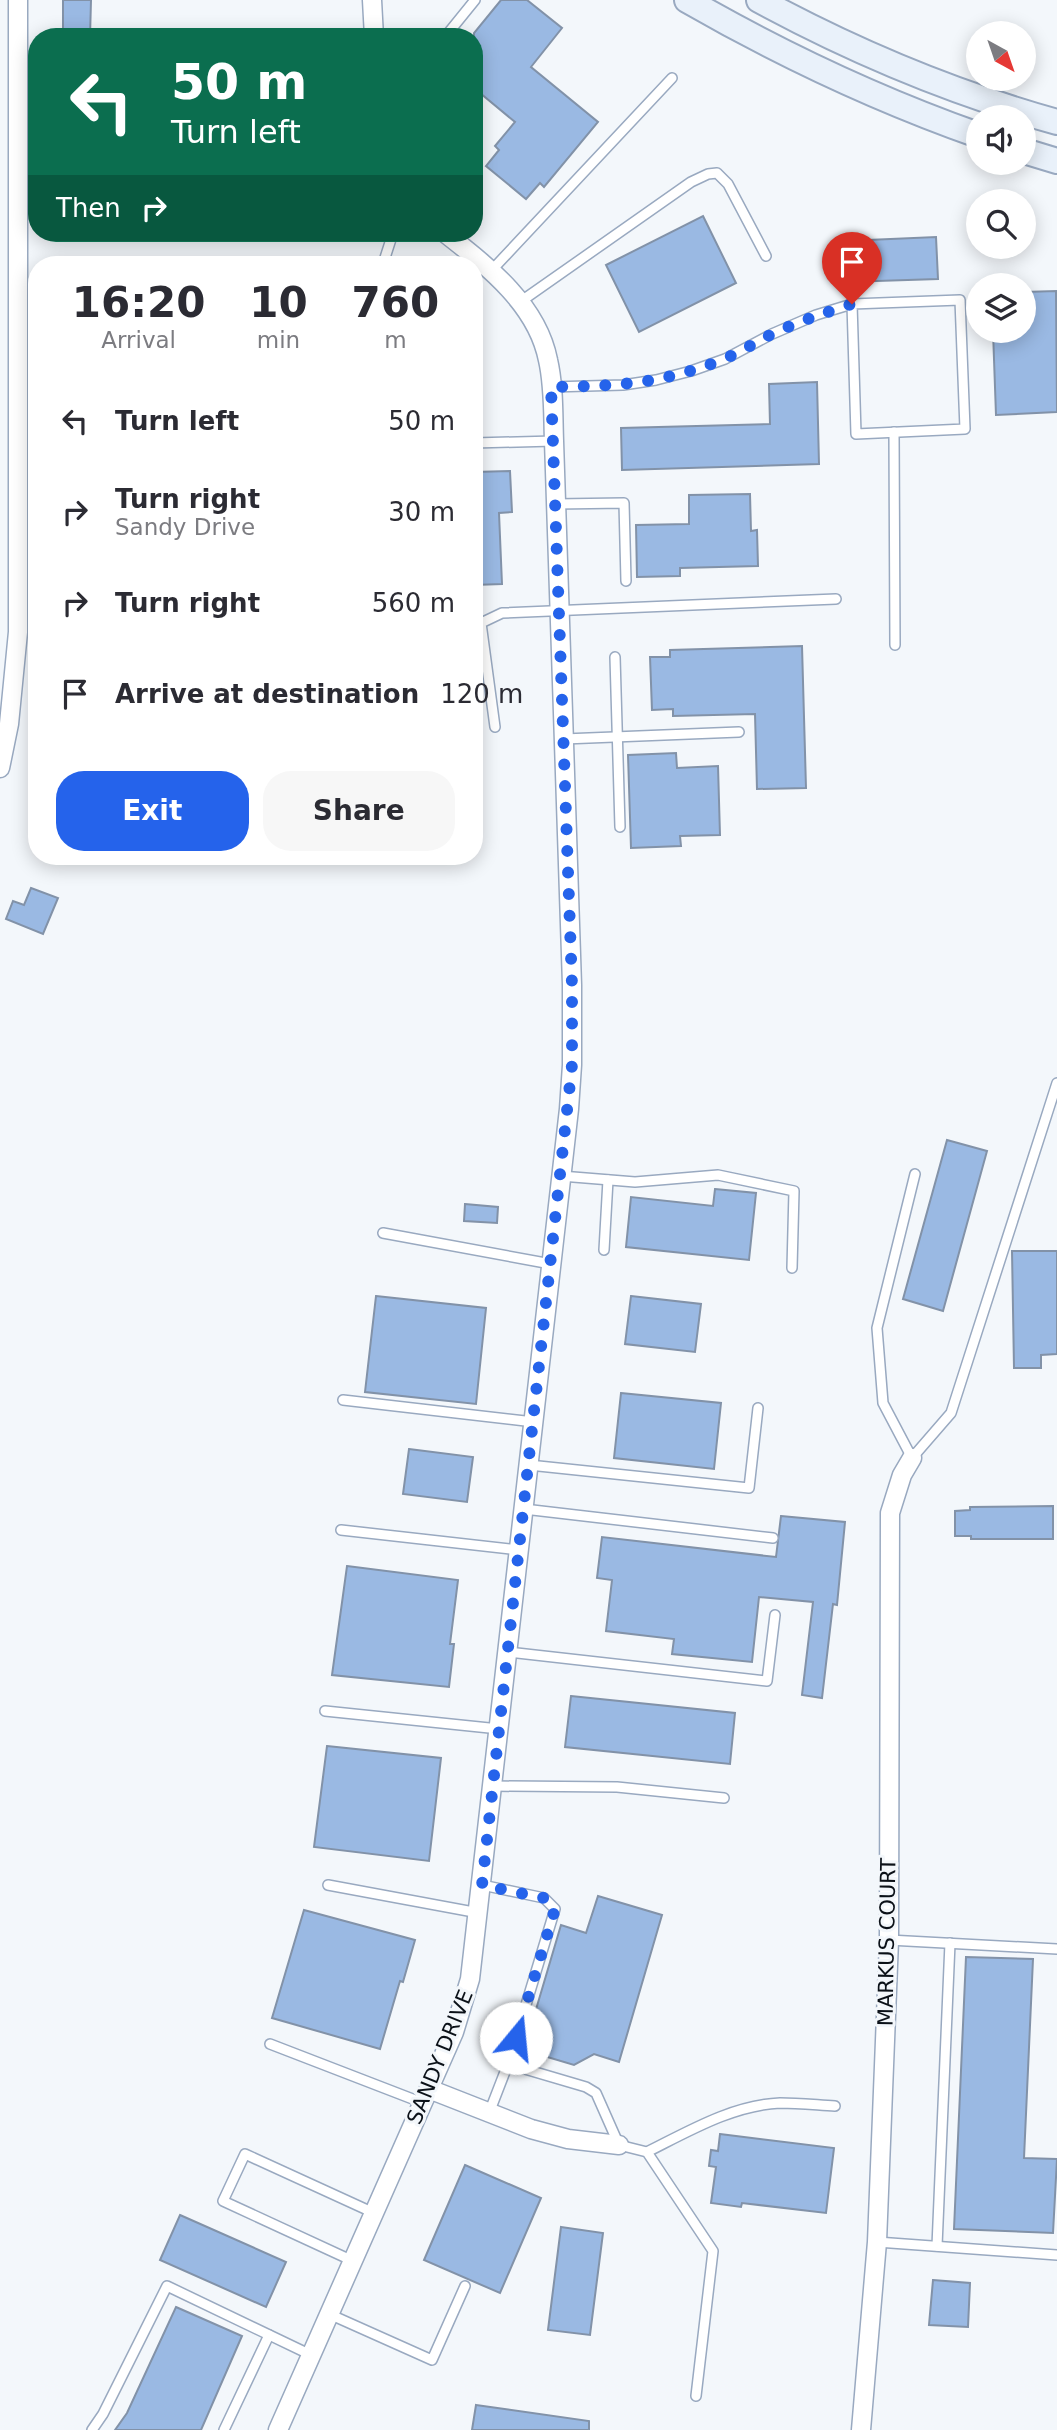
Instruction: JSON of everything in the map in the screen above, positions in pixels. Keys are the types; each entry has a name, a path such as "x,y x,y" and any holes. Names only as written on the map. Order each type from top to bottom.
{"main road":[{"path":"687,0 776,50 834,78 966,130"},
{"path":"758,0 881,60 972,95 1050,120"}],"street":[{"path":"0,768 18,632 18,0"},
{"path":"372,0 374,28"},
{"name":"SANDY DRIVE","path":"456,242 473,256"},
{"name":"SANDY DRIVE","path":"278,2430 426,2096 463,2008 470,1979 570,1098 573,1028 554,441 549,361 543,340 520,302 483,264"},
{"name":"MARKUS COURT","path":"861,2430 877,2242 889,1940 890,1513 902,1475 912,1458"},
{"path":"426,2096 568,2139 619,2145"}],"lane":[{"path":"452,28 475,0"},
{"path":"491,271 672,78"},
{"path":"520,302 691,182 708,174 717,173 728,184 766,256"},
{"path":"551,387 623,386 691,371 725,359 816,315 852,304 960,300 965,429 856,434 852,304"},
{"path":"894,432 895,645"},
{"path":"483,443 554,441"},
{"path":"556,504 624,503 626,581"},
{"path":"483,622 502,613 836,599"},
{"path":"483,638 495,727"},
{"path":"615,657 620,827"},
{"path":"564,739 740,732"},
{"path":"915,1174 877,1328 883,1403 912,1458 951,1413 1057,1083"},
{"path":"561,1176 635,1182 718,1175 794,1191 792,1268"},
{"path":"604,1250 608,1180"},
{"path":"383,1233 551,1264"},
{"path":"342,1400 534,1422"},
{"path":"529,1465 749,1488 758,1408"},
{"path":"524,1509 773,1538"},
{"path":"341,1530 519,1550"},
{"path":"508,1652 767,1681 775,1615"},
{"path":"325,1711 499,1729"},
{"path":"493,1786 617,1787 724,1797"},
{"path":"328,1885 479,1913"},
{"path":"482,1885 544,1898 555,1909 508,2064 489,2113"},
{"path":"889,1940 1057,1949"},
{"path":"937,2246 950,1943"},
{"path":"270,2044 426,2096"},
{"path":"508,2064 586,2087 596,2093 619,2145 647,2152 713,2119 741,2110 778,2103 835,2106"},
{"path":"647,2152 713,2250 696,2396"},
{"path":"353,2261 223,2201 245,2154 374,2213"},
{"path":"877,2242 1057,2255"},
{"path":"92,2430 103,2414 167,2286 311,2355"},
{"path":"329,2314 432,2360 465,2286"},
{"path":"224,2430 269,2334"}],"building":[{"path":"63,0 91,0 90,28 63,28"},
{"path":"501,0 527,0 562,28 531,67 598,122 544,187 540,183 526,199 486,166 499,150 495,146 515,122 483,95 483,28 478,28"},
{"path":"703,216 736,283 639,332 606,265"},
{"path":"936,237 938,279 846,282 845,241"},
{"path":"1056,291 1057,412 996,415 993,343 1036,343 1036,292"},
{"path":"817,382 819,464 622,470 621,428 770,424 769,384"},
{"path":"510,471 512,512 499,513 502,584 483,585 483,472"},
{"path":"750,494 751,531 757,530 758,566 680,568 680,576 637,577 636,525 689,524 689,495"},
{"path":"802,646 806,788 757,789 755,714 673,716 673,709 652,710 650,657 670,657 670,650"},
{"path":"676,753 677,768 718,766 720,835 680,836 681,846 631,848 628,755"},
{"path":"31,888 58,898 43,934 6,919 13,901 24,905"},
{"path":"947,1140 987,1151 943,1311 903,1299"},
{"path":"715,1189 756,1193 749,1260 626,1247 631,1197 713,1206"},
{"path":"465,1204 498,1207 497,1223 464,1221"},
{"path":"1012,1251 1057,1251 1057,1354 1041,1355 1041,1368 1014,1368"},
{"path":"376,1296 486,1308 476,1404 365,1392"},
{"path":"631,1296 701,1304 695,1352 625,1344"},
{"path":"621,1393 721,1403 714,1469 614,1458"},
{"path":"409,1449 473,1457 467,1502 403,1494"},
{"path":"1053,1506 1053,1539 971,1539 971,1536 955,1536 955,1511 970,1510 970,1507"},
{"path":"781,1516 845,1522 837,1605 833,1604 822,1698 802,1695 813,1602 759,1597 752,1662 672,1654 674,1639 606,1631 612,1580 597,1578 602,1537 776,1557"},
{"path":"347,1566 458,1580 450,1644 454,1644 449,1687 332,1675"},
{"path":"571,1696 735,1713 730,1764 565,1747"},
{"path":"327,1746 441,1758 429,1861 314,1847"},
{"path":"598,1896 662,1915 619,2062 594,2054 574,2065 524,2050 561,1925 586,1933"},
{"path":"304,1910 415,1940 380,2049 272,2018"},
{"path":"966,1957 1033,1959 1024,2158 1057,2159 1053,2233 954,2229"},
{"path":"720,2134 834,2148 826,2213 742,2203 741,2207 711,2203 716,2167 709,2166 711,2150 718,2151"},
{"path":"465,2165 541,2198 500,2293 424,2260"},
{"path":"180,2215 286,2262 266,2307 160,2260"},
{"path":"561,2227 603,2233 590,2335 548,2330"},
{"path":"933,2280 970,2283 968,2327 929,2325"},
{"path":"176,2307 242,2336 201,2430 115,2430 127,2413"},
{"path":"476,2405 589,2421 589,2430 472,2430"}],"route":[{"path":"516,2038 555,1909 544,1898 482,1885 572,1065 572,985 551,387 623,386 691,371 725,359 816,315 852,304"}]}
